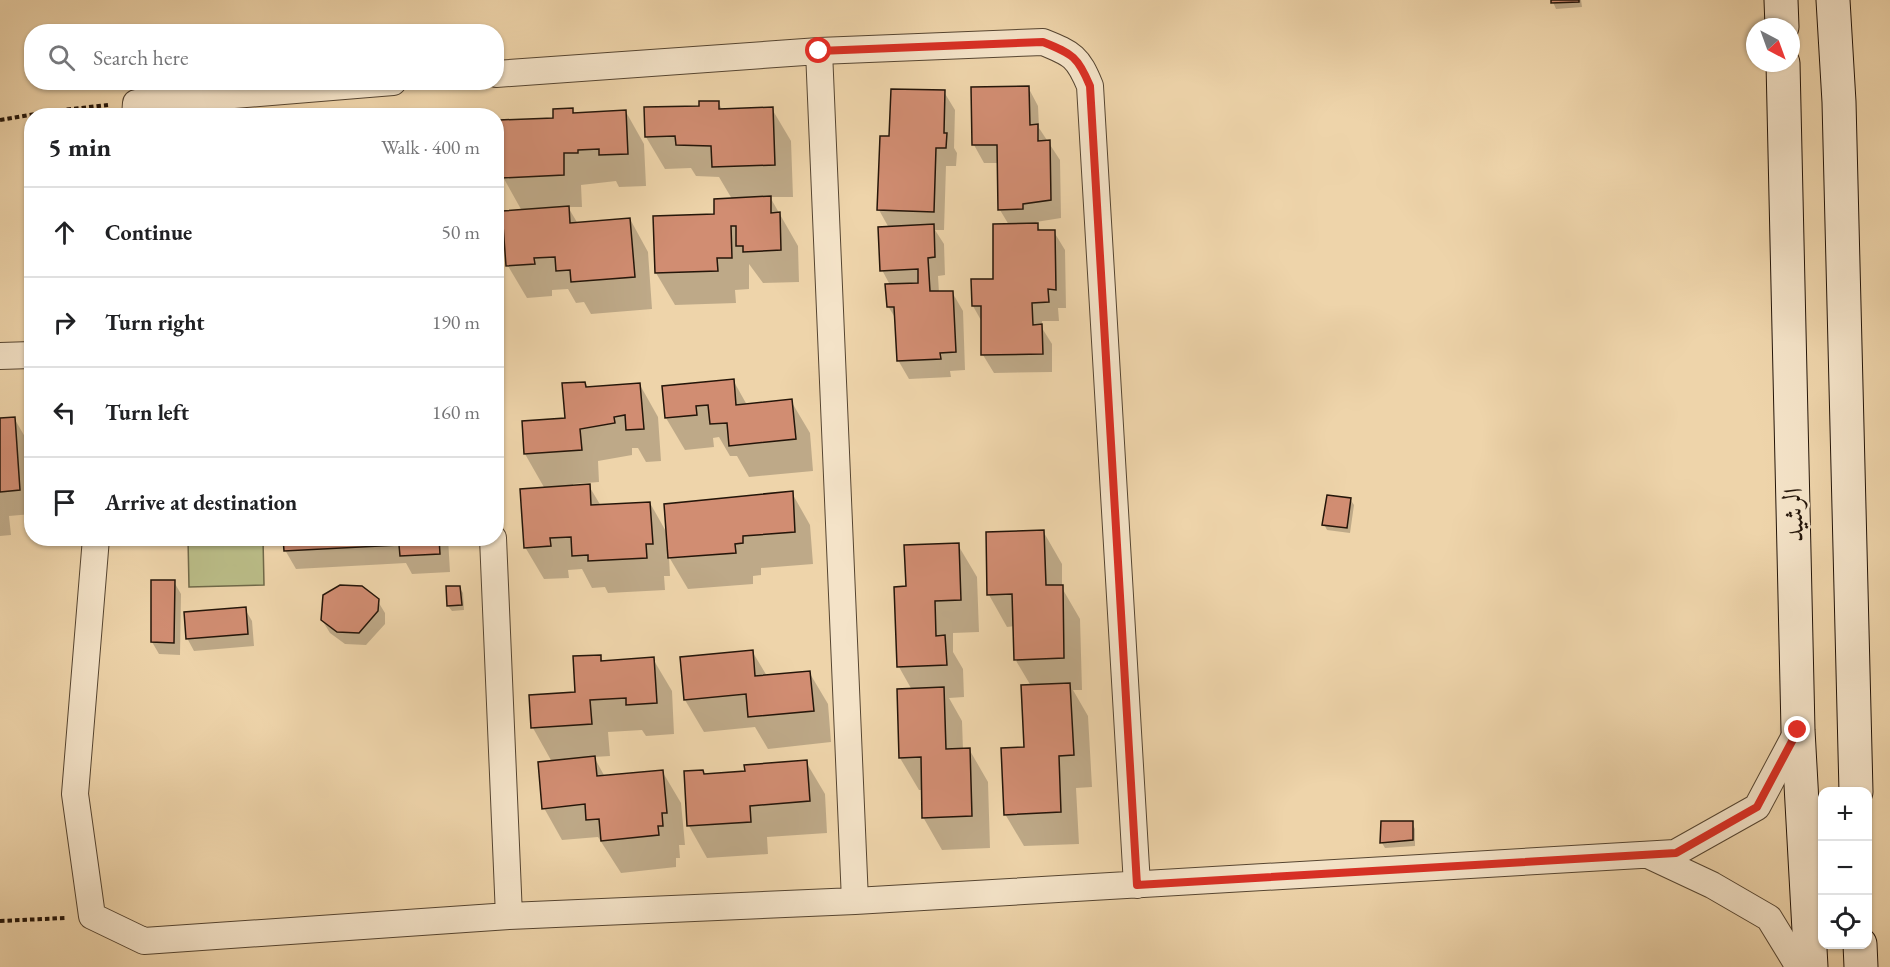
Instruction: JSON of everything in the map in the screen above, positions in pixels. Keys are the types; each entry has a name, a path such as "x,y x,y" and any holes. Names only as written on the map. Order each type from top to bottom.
{"main road":[{"path":"1782,0 1782,18"},
{"name":"الرشيد","path":"1833,0 1839,102 1856,787"},
{"name":"الرشيد","path":"1783,72 1798,730 1811,967"},
{"path":"1860,949 1861,967"}],"street":[{"path":"504,73 819,51 1043,42 1063,50 1081,63 1090,86 1137,885"},
{"path":"819,51 855,901"},
{"path":"145,108 317,90"},
{"path":"0,356 24,355"},
{"path":"95,546 75,794 92,916 144,941 509,916 855,901 1676,853 1757,807 1798,730"},
{"path":"493,546 509,916"},
{"path":"1648,855 1712,885 1768,918 1799,967"}],"path":[{"path":"0,120 24,116"},
{"path":"0,921 92,916"}],"green space":[{"path":"188,546 263,546 264,585 189,587"}],"building":[{"path":"1551,0 1579,0 1579,2 1551,3"},
{"path":"1029,86 1030,125 1038,124 1038,141 1050,140 1051,200 1023,204 1023,209 998,210 997,145 972,145 971,87"},
{"path":"891,89 945,90 946,148 936,148 934,212 877,210 880,136 889,136"},
{"path":"699,101 719,101 719,109 773,107 775,165 712,167 711,146 676,145 675,136 645,137 644,107 699,106"},
{"path":"573,108 573,113 626,110 628,154 599,155 599,149 578,150 578,153 564,153 564,175 504,178 504,120 553,118 553,109"},
{"path":"771,196 771,213 780,212 781,250 743,252 743,246 736,246 736,226 731,226 732,258 717,258 718,271 655,273 653,216 714,214 714,199"},
{"path":"569,206 570,223 630,218 635,277 571,282 570,270 556,271 555,257 534,258 535,264 506,266 504,211"},
{"path":"1038,223 1038,230 1055,230 1056,290 1048,289 1049,302 1032,303 1033,325 1042,324 1043,354 981,355 981,306 972,306 971,279 993,279 993,224"},
{"path":"934,224 935,257 928,258 930,291 953,291 956,352 940,353 941,359 897,361 894,307 887,307 885,284 918,283 918,269 880,271 878,227"},
{"path":"734,379 736,405 792,399 796,439 729,446 727,423 710,424 708,405 696,406 697,415 665,418 662,386"},
{"path":"585,382 586,387 640,383 644,429 626,430 625,415 614,417 615,423 580,429 582,450 524,454 522,421 565,418 562,383"},
{"path":"15,417 20,490 0,492 0,418"},
{"path":"590,484 591,505 650,502 653,544 646,544 647,558 588,561 588,555 572,556 571,537 550,538 551,546 524,548 520,489"},
{"path":"793,491 795,532 743,536 743,543 735,544 736,553 668,558 664,504"},
{"path":"1327,495 1351,498 1347,528 1322,525"},
{"path":"1044,530 1046,585 1063,585 1064,658 1014,660 1012,594 987,595 986,532"},
{"path":"959,543 961,600 935,601 936,636 945,635 947,665 897,667 894,587 906,586 904,545"},
{"path":"284,546 380,546 284,551"},
{"path":"399,546 440,546 440,554 400,556"},
{"path":"151,580 175,580 174,643 151,642"},
{"path":"340,585 362,586 379,599 378,611 359,633 337,632 321,620 323,595"},
{"path":"446,586 460,586 462,605 447,606"},
{"path":"246,607 248,634 186,639 184,612"},
{"path":"753,650 755,676 810,671 814,711 748,717 746,694 684,700 680,657"},
{"path":"601,655 601,661 654,657 657,703 626,705 626,698 590,700 592,724 531,728 529,695 575,692 573,656"},
{"path":"1070,683 1074,755 1059,756 1061,812 1004,815 1001,748 1024,747 1021,685"},
{"path":"944,687 946,749 970,748 972,816 922,818 921,757 899,758 897,689"},
{"path":"595,756 597,776 663,770 667,813 662,813 663,826 658,826 659,835 601,841 599,819 586,820 585,804 542,809 538,762"},
{"path":"807,760 810,801 750,806 751,822 687,826 684,771 703,770 704,774 745,771 744,765"},
{"path":"1381,821 1413,821 1413,840 1380,843"}],"route":[{"path":"819,51 1043,42 1063,50 1081,63 1090,86 1137,885 1676,853 1757,807 1798,730"}]}
